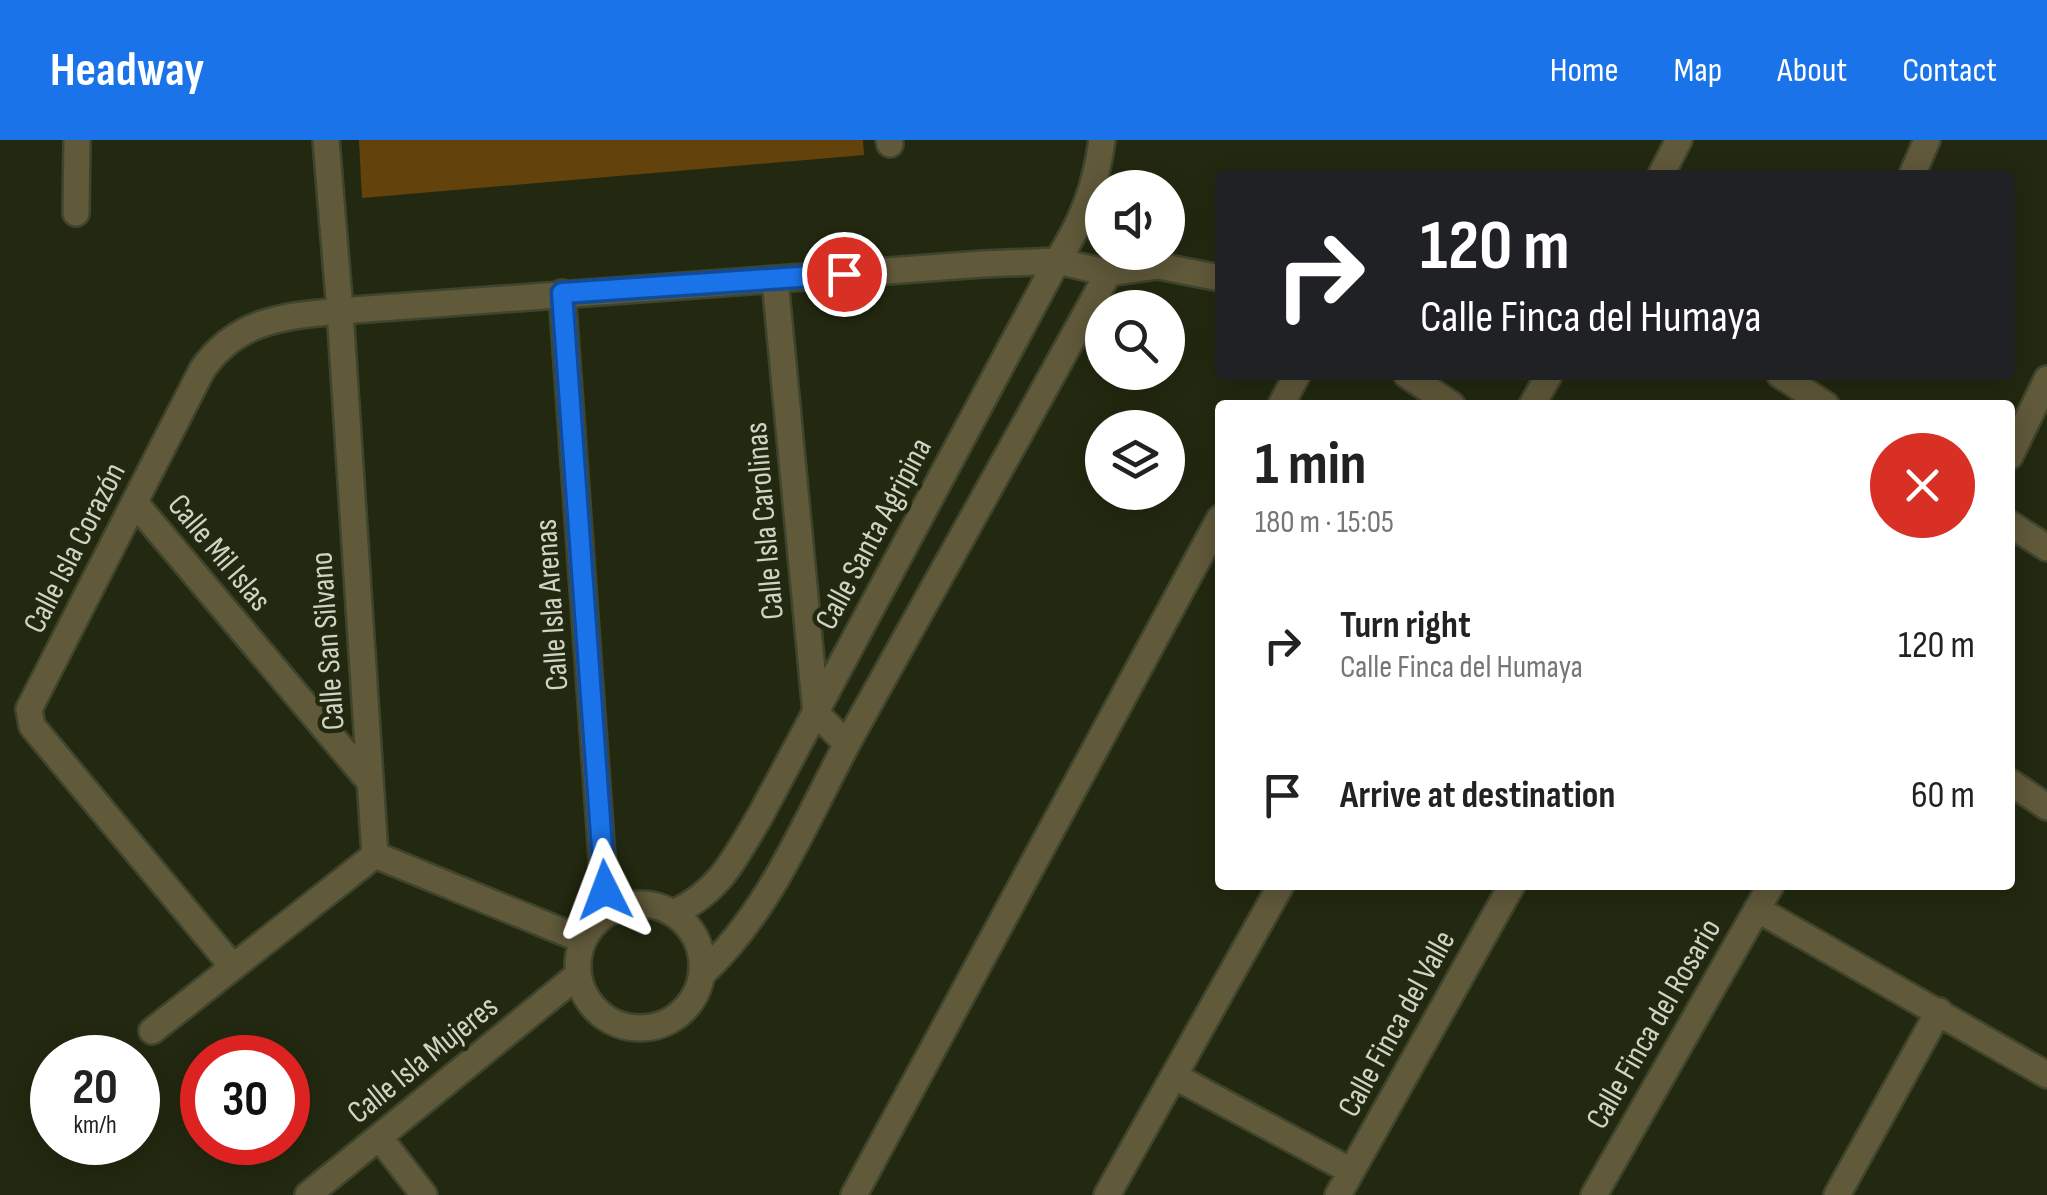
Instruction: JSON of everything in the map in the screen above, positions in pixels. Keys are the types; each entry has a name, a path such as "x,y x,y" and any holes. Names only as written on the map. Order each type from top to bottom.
{"street":[{"path":"76,213 77,140"},
{"name":"Calle San Silvano","path":"326,140 374,855"},
{"name":"Calle Santa Agripina","path":"1101,170 1102,140"},
{"path":"1663,170 1678,140"},
{"path":"1914,170 1926,140"},
{"name":"Calle Santa Agripina","path":"674,913 722,880 1085,215"},
{"name":"Calle Isla Corazón","path":"232,967 32,726 29,709 202,370 225,342 263,321 340,311 562,293 1085,262"},
{"path":"1185,268 1215,277"},
{"path":"702,974 749,925 1110,270"},
{"name":"Calle Isla Carolinas","path":"775,280 816,713"},
{"name":"Calle Isla Arenas","path":"562,293 606,913"},
{"path":"2015,446 2047,379"},
{"path":"1414,380 1444,400"},
{"path":"1788,380 1818,400"},
{"name":"Calle Mil Islas","path":"135,503 370,782"},
{"path":"854,1195 1215,527"},
{"path":"2015,527 2047,548"},
{"path":"816,713 847,744"},
{"path":"2015,785 2047,807"},
{"path":"152,1031 374,855 583,940"},
{"path":"1106,1195 1278,890"},
{"name":"Calle Finca del Valle","path":"1338,1195 1509,890"},
{"name":"Calle Finca del Rosario","path":"1594,1195 1768,890"},
{"path":"640,902 674,913 697,939 702,956 697,992 674,1018 658,1026 640,1028 606,1019 593,1007 578,975 583,940 606,913 640,902"},
{"path":"1757,909 2047,1074"},
{"name":"Calle Isla Mujeres","path":"308,1195 578,975"},
{"path":"1837,1195 1939,1011"},
{"path":"1174,1076 1351,1171"},
{"path":"379,1137 424,1195"}],"shaded area":[{"path":"359,140 863,140 864,155 362,198"}],"route":[{"path":"605,890 562,293 844,274"}]}
